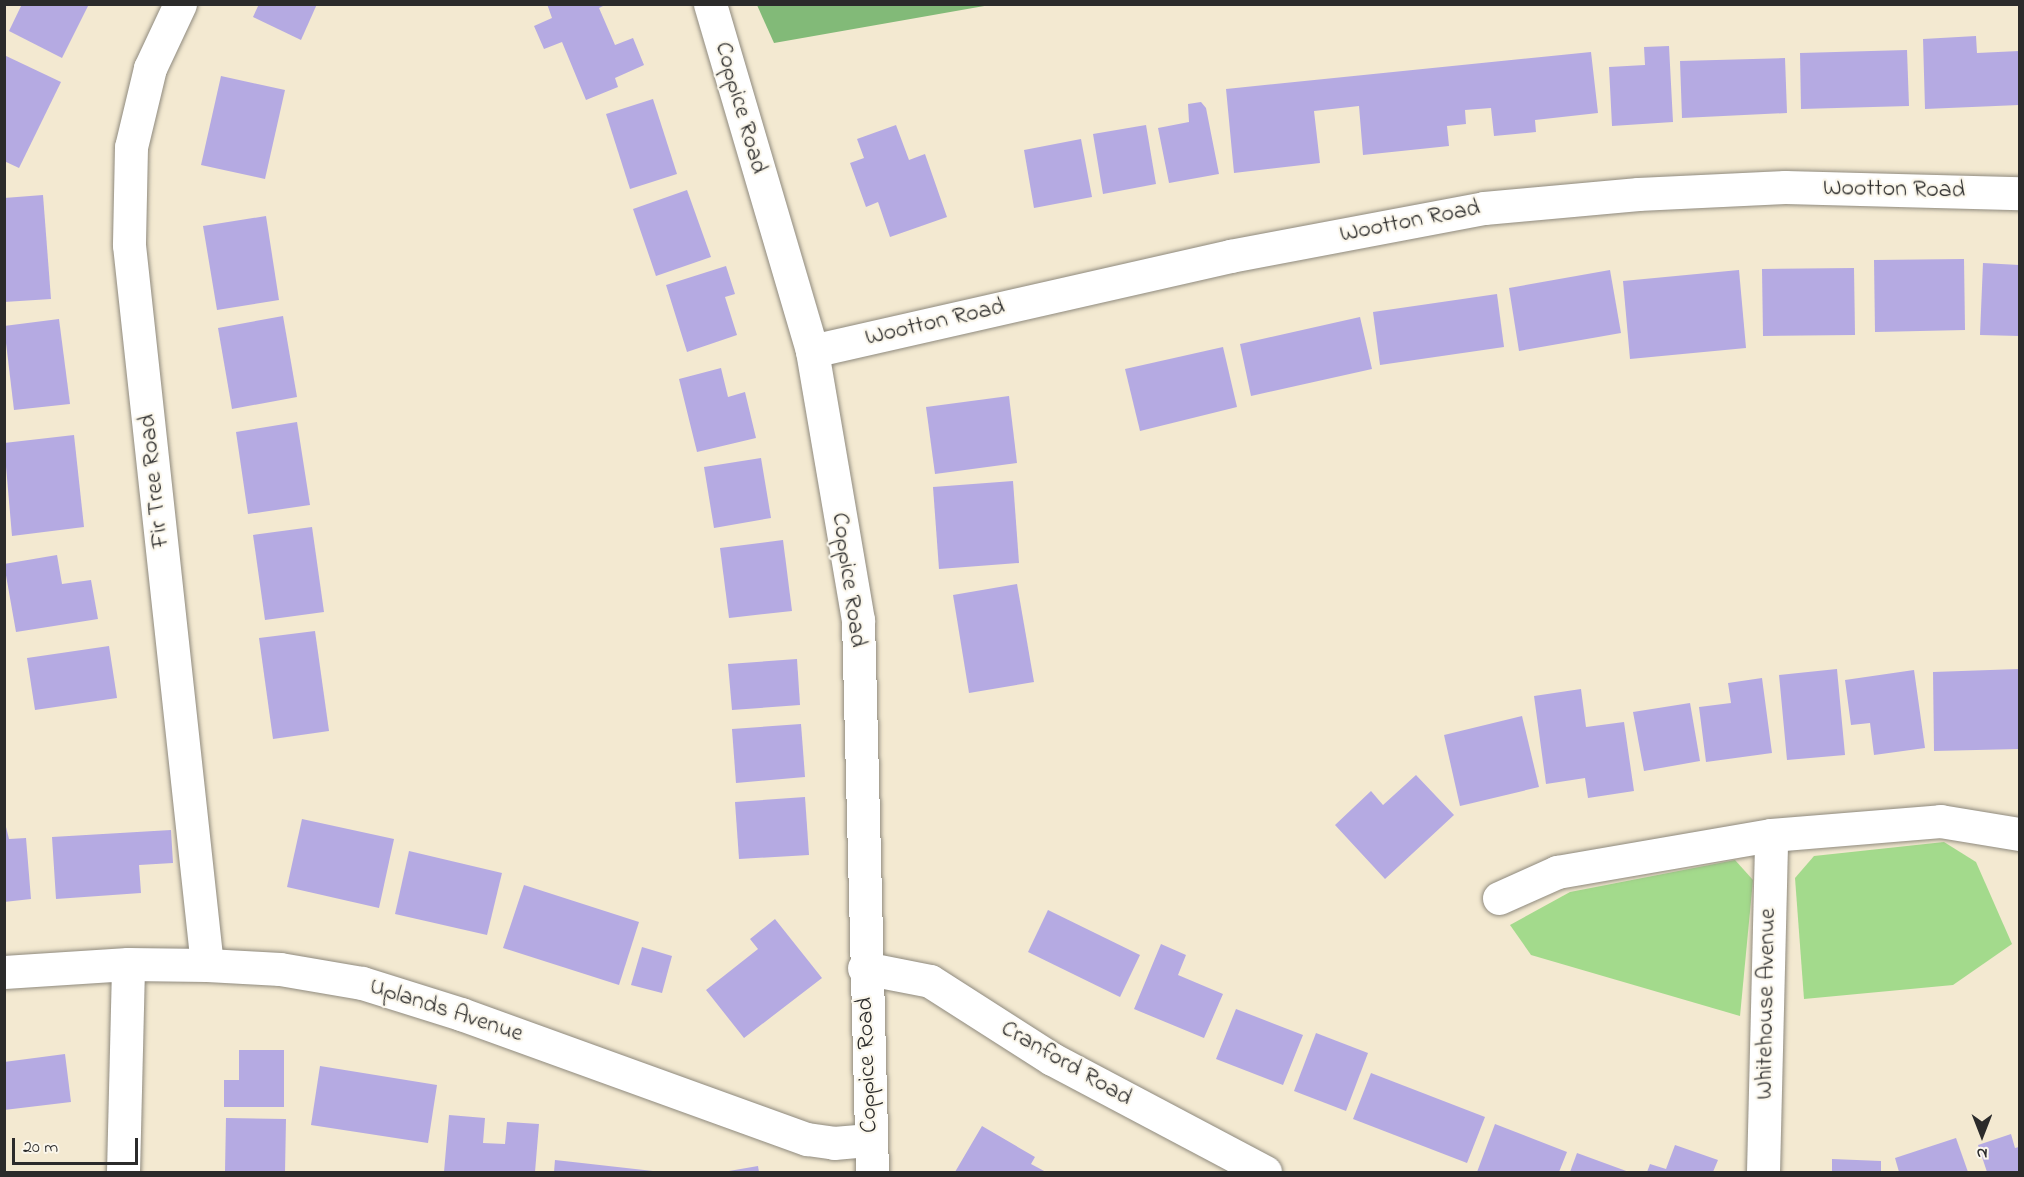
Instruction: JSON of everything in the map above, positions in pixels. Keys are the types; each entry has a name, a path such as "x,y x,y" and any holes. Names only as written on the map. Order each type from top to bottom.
{"street":[{"name":"Fir Tree Road","path":"180,4 150,68 131,147 129,245 207,965"},
{"name":"Coppice Road","path":"710,4 812,351 858,620 864,968 872,1173"},
{"name":"Wootton Road","path":"812,351 1230,256 1484,208 1638,194 1785,187 2019,193"},
{"path":"1499,898 1557,872 1771,835 1940,821 2019,834"},
{"name":"Whitehouse Avenue","path":"1763,1173 1771,835"},
{"name":"Uplands Avenue","path":"4,972 128,964 207,965 280,969 362,983 461,1014 807,1139 834,1143 870,1140"},
{"path":"123,1173 128,964"},
{"name":"Cranford Road","path":"864,968 930,981 1052,1059 1265,1173"}],"green space":[{"path":"757,5 990,5 774,43"},
{"path":"1944,842 1976,862 2012,944 1953,985 1804,999 1795,878 1814,856"},
{"path":"1735,860 1753,880 1740,1016 1531,955 1510,925 1570,892"}],"building":[{"path":"22,4 89,4 62,58 9,31"},
{"path":"259,4 317,4 301,40 253,17"},
{"path":"547,4 607,4 599,8 615,45 633,38 644,65 615,78 618,87 586,100 562,42 544,49 534,26 552,18"},
{"path":"1976,36 1977,53 2019,51 2019,105 1925,109 1923,39"},
{"path":"1669,46 1673,122 1612,126 1609,67 1645,65 1644,47"},
{"path":"1907,50 1909,106 1801,109 1800,53"},
{"path":"1591,52 1598,113 1535,120 1536,132 1494,136 1491,108 1465,110 1466,124 1447,126 1449,146 1363,155 1359,106 1314,111 1320,163 1234,173 1226,89"},
{"path":"4,55 61,82 19,168 4,161"},
{"path":"1785,58 1787,113 1682,118 1680,61"},
{"path":"221,76 285,90 265,179 201,165"},
{"path":"653,99 677,174 630,189 606,114"},
{"path":"1201,102 1206,108 1219,174 1169,183 1158,128 1189,122 1188,104"},
{"path":"896,125 909,160 925,154 947,217 890,237 878,202 866,207 850,163 864,158 857,139"},
{"path":"1146,125 1156,184 1103,194 1093,134"},
{"path":"1081,139 1092,197 1034,208 1024,150"},
{"path":"687,190 711,257 656,276 633,209"},
{"path":"43,195 51,299 4,302 4,198"},
{"path":"266,216 279,300 217,310 203,226"},
{"path":"1964,259 1965,330 1875,332 1874,260"},
{"path":"1983,263 2019,265 2019,336 1980,335"},
{"path":"726,266 735,294 725,297 737,335 687,352 666,285"},
{"path":"1854,268 1855,335 1763,336 1762,269"},
{"path":"1610,270 1621,333 1519,351 1509,288"},
{"path":"1739,270 1746,348 1630,359 1623,281"},
{"path":"1497,294 1504,347 1380,365 1373,312"},
{"path":"283,316 297,397 232,409 218,328"},
{"path":"1360,317 1372,369 1251,396 1240,344"},
{"path":"59,319 70,404 14,410 4,326"},
{"path":"1223,347 1237,407 1140,431 1125,369"},
{"path":"721,368 728,397 745,392 756,438 697,452 679,379"},
{"path":"1009,396 1017,463 935,474 926,407"},
{"path":"297,422 310,505 248,514 236,432"},
{"path":"74,435 84,527 12,536 4,443"},
{"path":"761,458 771,518 714,528 704,467"},
{"path":"1013,481 1019,563 939,569 933,487"},
{"path":"312,527 324,612 265,620 253,535"},
{"path":"783,540 792,611 729,618 720,548"},
{"path":"57,555 62,584 91,580 98,619 16,632 4,564"},
{"path":"1017,584 1034,682 969,693 953,595"},
{"path":"315,631 329,731 273,739 259,638"},
{"path":"109,646 117,698 35,710 27,658"},
{"path":"797,659 800,705 732,710 728,664"},
{"path":"1837,669 1845,755 1787,760 1779,675"},
{"path":"2019,669 2019,749 1934,751 1933,672"},
{"path":"1914,670 1925,748 1874,755 1870,723 1851,725 1845,680"},
{"path":"1762,678 1772,753 1706,762 1699,707 1731,703 1728,683"},
{"path":"1581,689 1586,727 1624,722 1634,791 1588,798 1585,778 1546,784 1534,696"},
{"path":"1690,703 1700,761 1644,771 1633,712"},
{"path":"1522,716 1539,787 1460,806 1444,735"},
{"path":"801,724 805,777 736,783 732,729"},
{"path":"1416,775 1454,815 1385,879 1335,825 1371,791 1383,805"},
{"path":"805,797 809,855 739,859 735,802"},
{"path":"4,819 9,839 26,838 31,899 4,902"},
{"path":"302,819 394,839 379,908 287,887"},
{"path":"171,830 173,863 139,865 141,893 56,899 52,837"},
{"path":"409,851 502,873 487,935 395,914"},
{"path":"524,885 639,922 619,985 503,948"},
{"path":"1048,910 1140,955 1120,997 1028,952"},
{"path":"775,919 822,978 744,1038 706,990 758,949 750,939"},
{"path":"1161,944 1186,955 1178,975 1223,994 1204,1038 1134,1009"},
{"path":"642,947 672,956 662,993 631,985"},
{"path":"1236,1009 1303,1035 1283,1085 1216,1059"},
{"path":"1316,1033 1368,1053 1346,1111 1294,1091"},
{"path":"239,1050 284,1050 284,1107 224,1107 224,1080 239,1080"},
{"path":"65,1054 71,1102 4,1110 4,1062"},
{"path":"320,1066 437,1085 428,1143 311,1125"},
{"path":"1371,1073 1485,1117 1467,1163 1353,1119"},
{"path":"449,1115 485,1118 483,1143 505,1144 507,1122 539,1124 535,1172 444,1172"},
{"path":"226,1118 286,1119 285,1172 225,1171"},
{"path":"1495,1124 1567,1152 1559,1172 1477,1172"},
{"path":"982,1126 1035,1157 1031,1164 1046,1172 955,1172"},
{"path":"2011,1134 2015,1148 2019,1147 2019,1172 1987,1172 1978,1145"},
{"path":"1956,1138 1968,1172 1899,1172 1895,1158"},
{"path":"1675,1145 1718,1160 1713,1172 1647,1172 1650,1164 1666,1169"},
{"path":"1577,1153 1629,1172 1570,1172"},
{"path":"1832,1159 1881,1161 1881,1172 1832,1172"},
{"path":"555,1160 653,1171 653,1172 554,1172"},
{"path":"758,1166 759,1172 729,1172 729,1171"}]}
